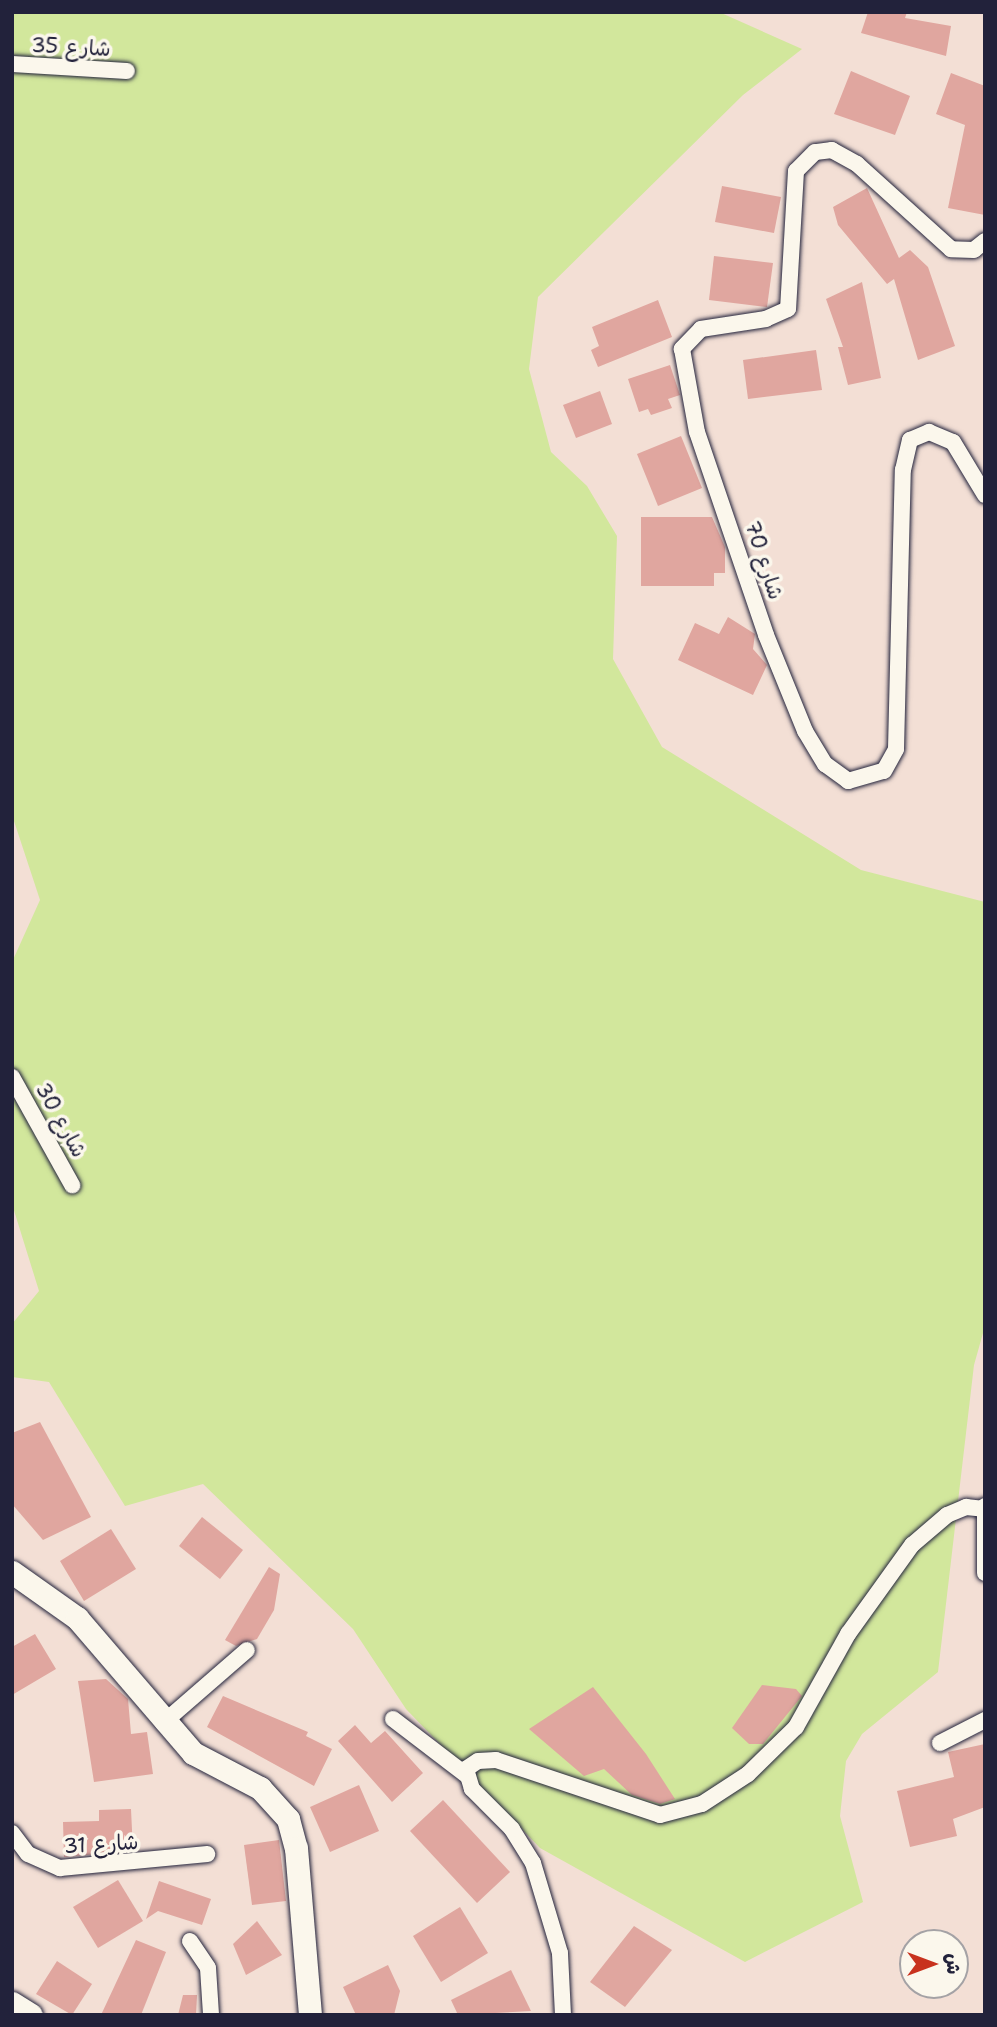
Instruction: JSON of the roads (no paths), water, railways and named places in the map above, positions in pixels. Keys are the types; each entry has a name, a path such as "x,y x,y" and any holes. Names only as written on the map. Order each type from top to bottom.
{"street":[{"name":"شارع 35","path":"12,64 127,71"},
{"name":"شارع 70","path":"985,241 974,250 951,249 857,164 832,150 815,152 796,171 788,309 766,319 701,329 682,349 697,432 766,635 806,732 825,764 848,781 884,771 896,749 903,470 910,440 929,432 953,442 985,495"},
{"name":"شارع 30","path":"12,1077 72,1185"},
{"path":"465,1774 474,1762 496,1760 650,1813 674,1814 702,1804 748,1774 796,1727 848,1634 912,1545 947,1515 966,1507 984,1508 985,1573"},
{"path":"12,1572 77,1618 163,1723 193,1753 260,1788 288,1819 296,1848 310,2015"},
{"path":"163,1723 247,1650"},
{"path":"393,1719 465,1774 533,1863 559,1953 562,2015"},
{"path":"940,1742 985,1720"},
{"name":"شارع 31","path":"12,1833 28,1854 49,1867 101,1868 207,1854"},
{"path":"190,1941 208,1968 211,2015"},
{"path":"12,2003 32,2015"}]}
